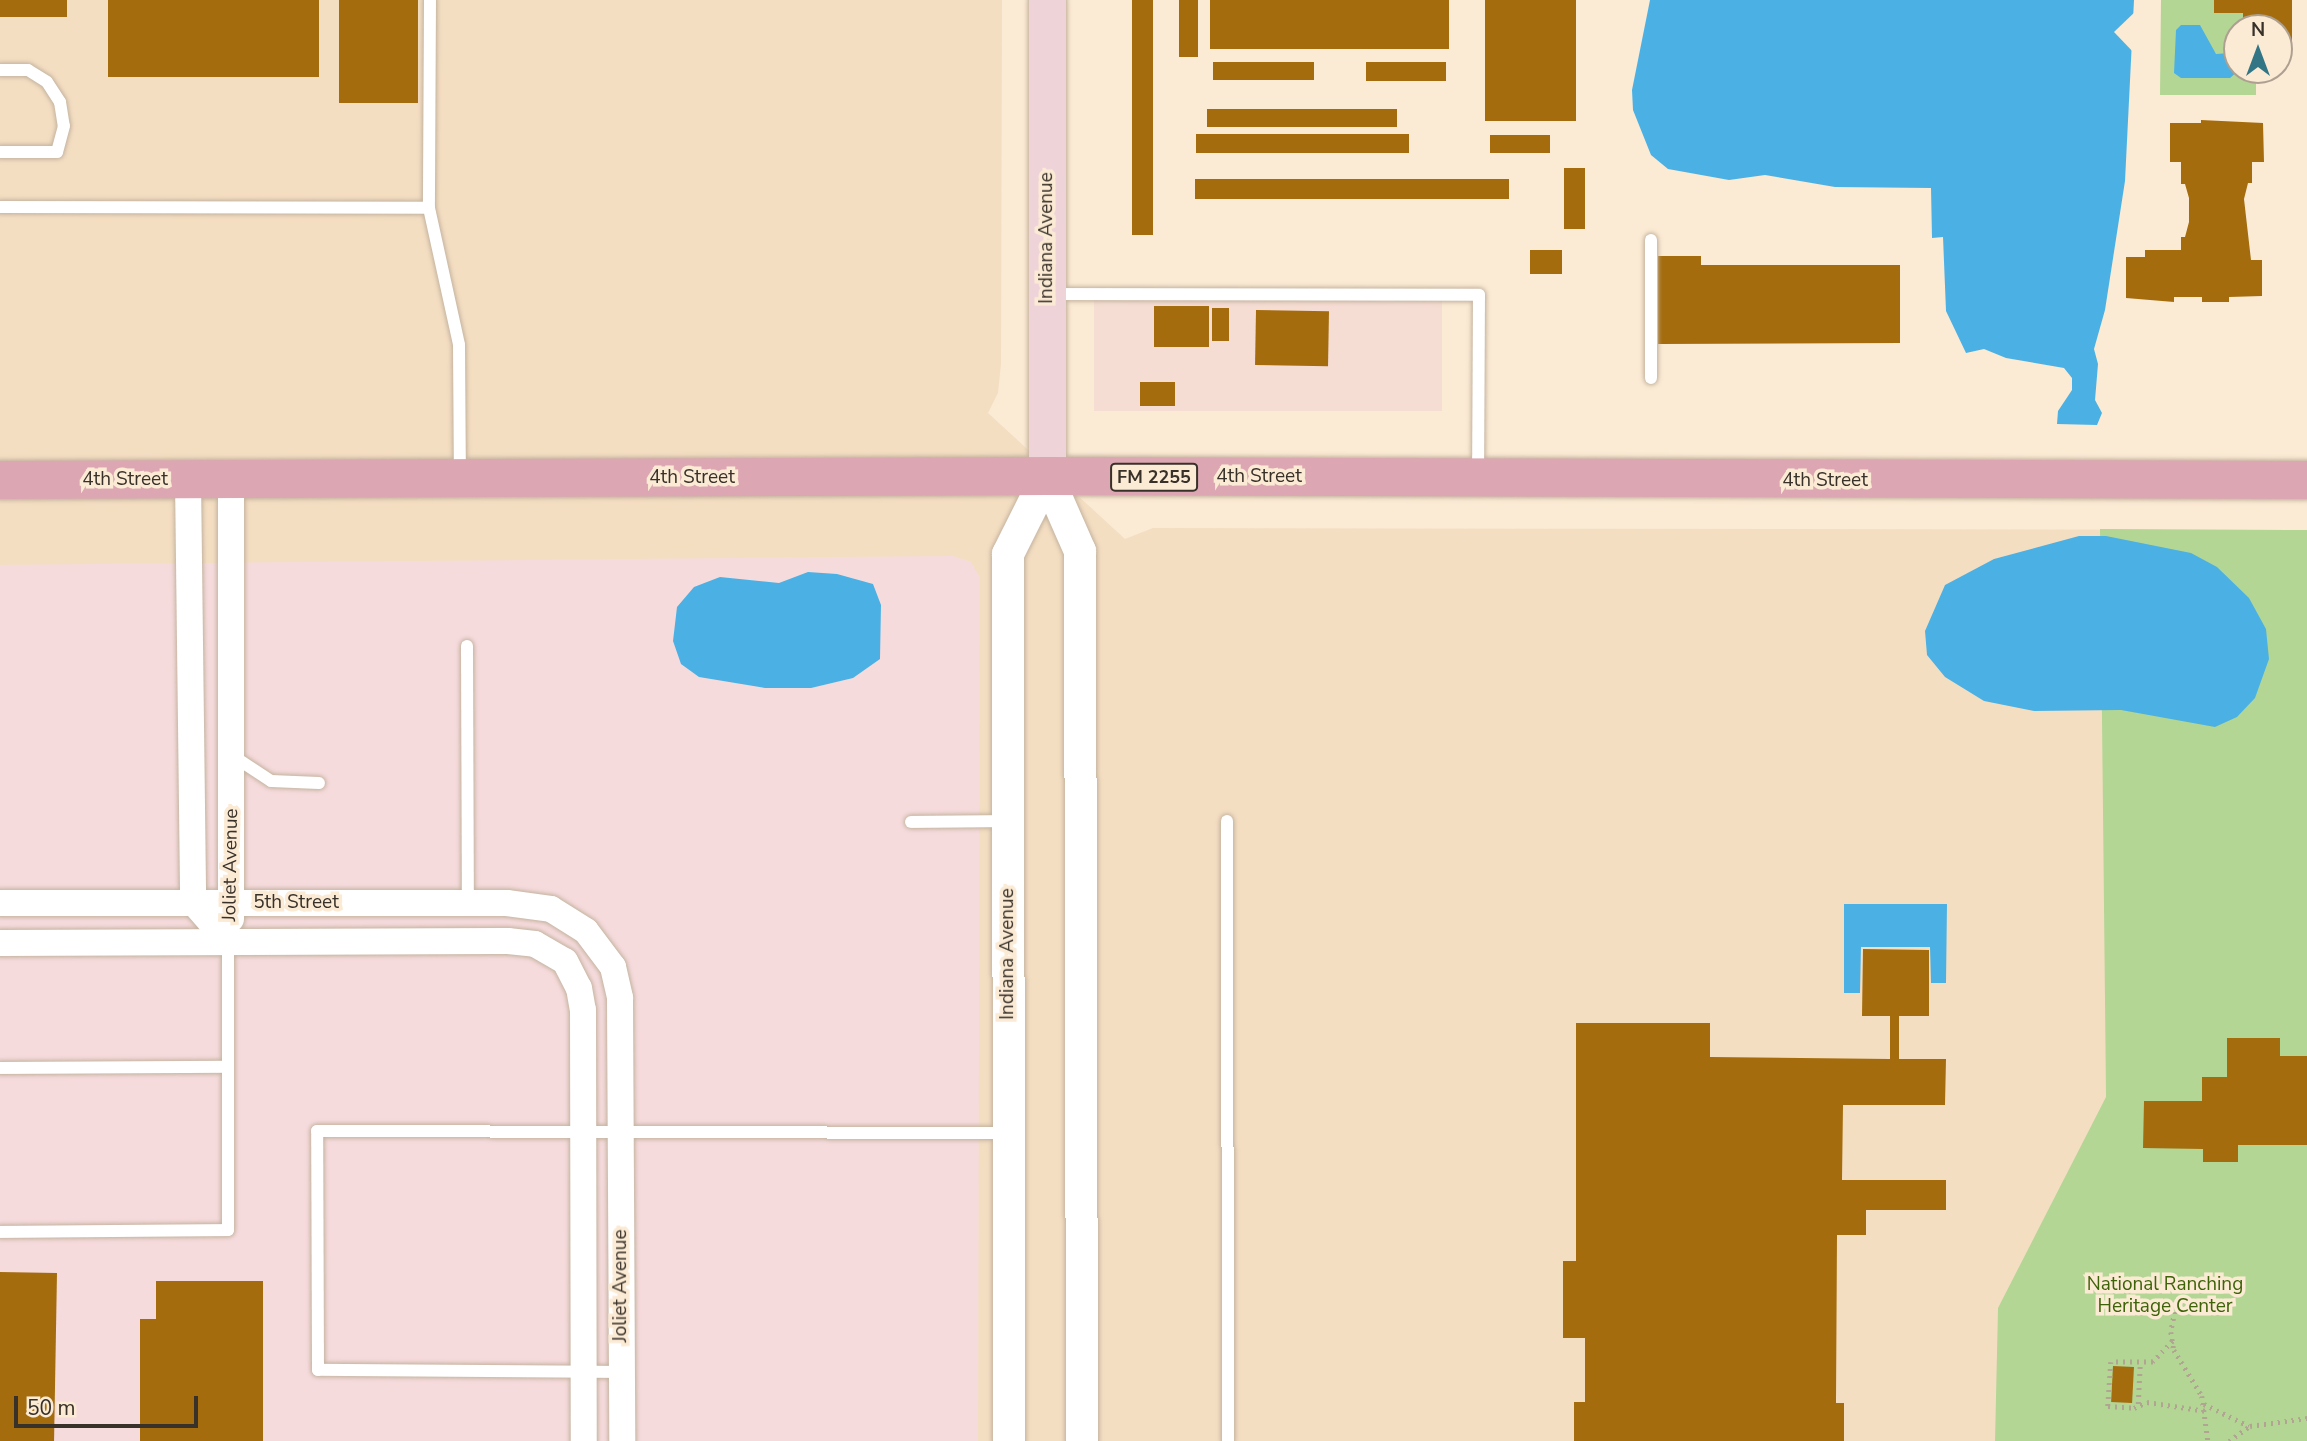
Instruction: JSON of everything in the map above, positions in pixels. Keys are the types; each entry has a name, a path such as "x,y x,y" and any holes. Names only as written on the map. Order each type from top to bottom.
{"main road":[{"name":"Indiana Avenue","path":"1047,0 1047,476"},
{"name":"4th Street","path":"0,480 1047,476 2307,480"}],"street":[{"name":"Indiana Avenue","path":"1009,1441 1009,554 1047,476"},
{"name":"Indiana Avenue","path":"1047,476 1080,551 1082,1441"},
{"name":"Joliet Avenue","path":"187,479 193,902 228,942"},
{"name":"Joliet Avenue","path":"228,942 233,903 231,479"},
{"name":"5th Street","path":"0,903 468,903 537,906 564,915 586,931"},
{"name":"Joliet Avenue","path":"586,931 613,967 619,988 622,1441"},
{"name":"5th Street","path":"0,943 508,941 535,944 565,961"},
{"name":"Joliet Avenue","path":"565,961 582,999 584,1441"}],"lane":[{"path":"430,0 429,208 459,345 460,479"},
{"path":"0,69 27,70 47,82 60,102 64,127 57,152 0,152"},
{"path":"0,207 429,208"},
{"path":"1651,240 1651,378"},
{"path":"1047,294 1479,295 1478,477"},
{"path":"467,646 468,903"},
{"path":"233,756 271,780 319,783"},
{"path":"911,822 1008,821"},
{"path":"1227,821 1228,1441"},
{"path":"0,1232 228,1230 228,942"},
{"path":"0,1068 228,1067"},
{"path":"621,1372 318,1370 317,1131 1008,1133"}],"path":[{"path":"2178,1298 2172,1340 2178,1362 2204,1404 2208,1441"},
{"path":"2172,1340 2153,1362 2111,1362 2108,1406 2138,1405 2206,1411"},
{"path":"2138,1405 2140,1364"},
{"path":"2204,1404 2250,1426"},
{"path":"2230,1441 2250,1426 2307,1418"}],"shaded area":[{"path":"0,0 1002,0 1001,364 998,393 988,413 1125,539 1153,528 2307,530 2307,1441 0,1441"},
{"path":"1094,299 1442,299 1442,411 1094,411"},
{"path":"953,556 971,562 980,578 978,1441 0,1441 0,565"}],"green space":[{"path":"2161,0 2214,0 2214,13 2243,13 2223,14 2223,84 2256,84 2256,95 2160,95"},
{"name":"National Ranching Heritage Center","path":"2100,529 2307,530 2307,1441 1995,1441 1998,1308 2106,1097"}],"water":[{"path":"1650,0 2134,0 2125,181 2105,310 2094,349 2098,364 2095,400 2102,413 2097,425 2057,424 2058,411 2072,390 2072,378 2064,368 2006,358 1984,349 1966,353 1946,311 1943,237 1932,238 1931,188 1835,187 1765,175 1729,180 1668,169 1651,155 1633,110 1632,90"},
{"path":"2181,25 2200,25 2216,54 2223,54 2223,78 2181,78 2174,73 2176,30"},
{"path":"2079,536 2106,536 2191,553 2217,567 2249,598 2266,629 2269,659 2255,698 2237,717 2215,727 2121,710 2034,711 1984,701 1945,677 1927,655 1925,631 1945,585 1994,559"},
{"path":"808,572 837,574 873,584 881,605 880,659 853,678 811,688 765,688 699,677 681,664 673,641 677,607 694,587 720,577 779,583"},
{"path":"1844,904 1947,904 1946,983 1931,983 1930,947 1861,947 1860,993 1844,993"}],"pier":[{"path":"2138,9 2137,55 2136,55 2114,32"}],"building":[{"path":"0,0 67,0 67,17 0,17"},
{"path":"108,0 319,0 319,77 108,77"},
{"path":"339,0 418,0 418,103 339,103"},
{"path":"1132,0 1153,0 1153,235 1132,235"},
{"path":"1179,0 1198,0 1198,57 1179,57"},
{"path":"1210,0 1449,0 1449,49 1210,49"},
{"path":"1485,0 1576,0 1576,121 1485,121"},
{"path":"2214,0 2292,0 2292,14 2214,13"},
{"path":"1213,62 1314,62 1314,80 1213,80"},
{"path":"1366,62 1446,62 1446,81 1366,81"},
{"path":"1207,109 1397,109 1397,127 1207,127"},
{"path":"2201,120 2263,123 2264,162 2252,162 2252,183 2248,183 2244,199 2251,260 2262,260 2262,296 2229,297 2229,302 2202,302 2202,297 2174,297 2174,302 2126,298 2126,257 2145,257 2145,250 2181,250 2181,237 2185,237 2189,222 2189,198 2185,184 2181,184 2181,162 2170,162 2170,123 2201,123"},
{"path":"1196,134 1409,134 1409,153 1196,153"},
{"path":"1490,135 1550,135 1550,153 1490,153"},
{"path":"1564,168 1585,168 1585,229 1564,229"},
{"path":"1195,179 1509,179 1509,199 1195,199"},
{"path":"1530,250 1562,250 1562,274 1530,274"},
{"path":"1658,256 1701,256 1701,265 1900,265 1900,343 1658,344"},
{"path":"1154,306 1209,306 1209,347 1154,347"},
{"path":"1212,308 1229,308 1229,341 1212,341"},
{"path":"1256,310 1329,311 1328,366 1255,365"},
{"path":"1140,382 1175,382 1175,406 1140,406"},
{"path":"1863,949 1929,950 1929,1016 1899,1016 1899,1059 1946,1059 1945,1105 1843,1105 1842,1180 1946,1180 1946,1210 1866,1210 1866,1235 1837,1235 1836,1403 1844,1403 1844,1441 1574,1441 1574,1402 1585,1402 1585,1338 1563,1338 1563,1261 1576,1261 1576,1023 1710,1023 1710,1057 1890,1059 1890,1016 1862,1016"},
{"path":"2227,1038 2280,1038 2280,1056 2307,1056 2307,1145 2238,1145 2238,1162 2203,1162 2203,1149 2143,1148 2144,1101 2202,1101 2202,1077 2227,1077"},
{"path":"0,1272 57,1273 54,1441 0,1441"},
{"path":"156,1281 263,1281 263,1441 140,1441 140,1319 156,1319"},
{"path":"2113,1366 2134,1367 2132,1403 2111,1402"}]}
